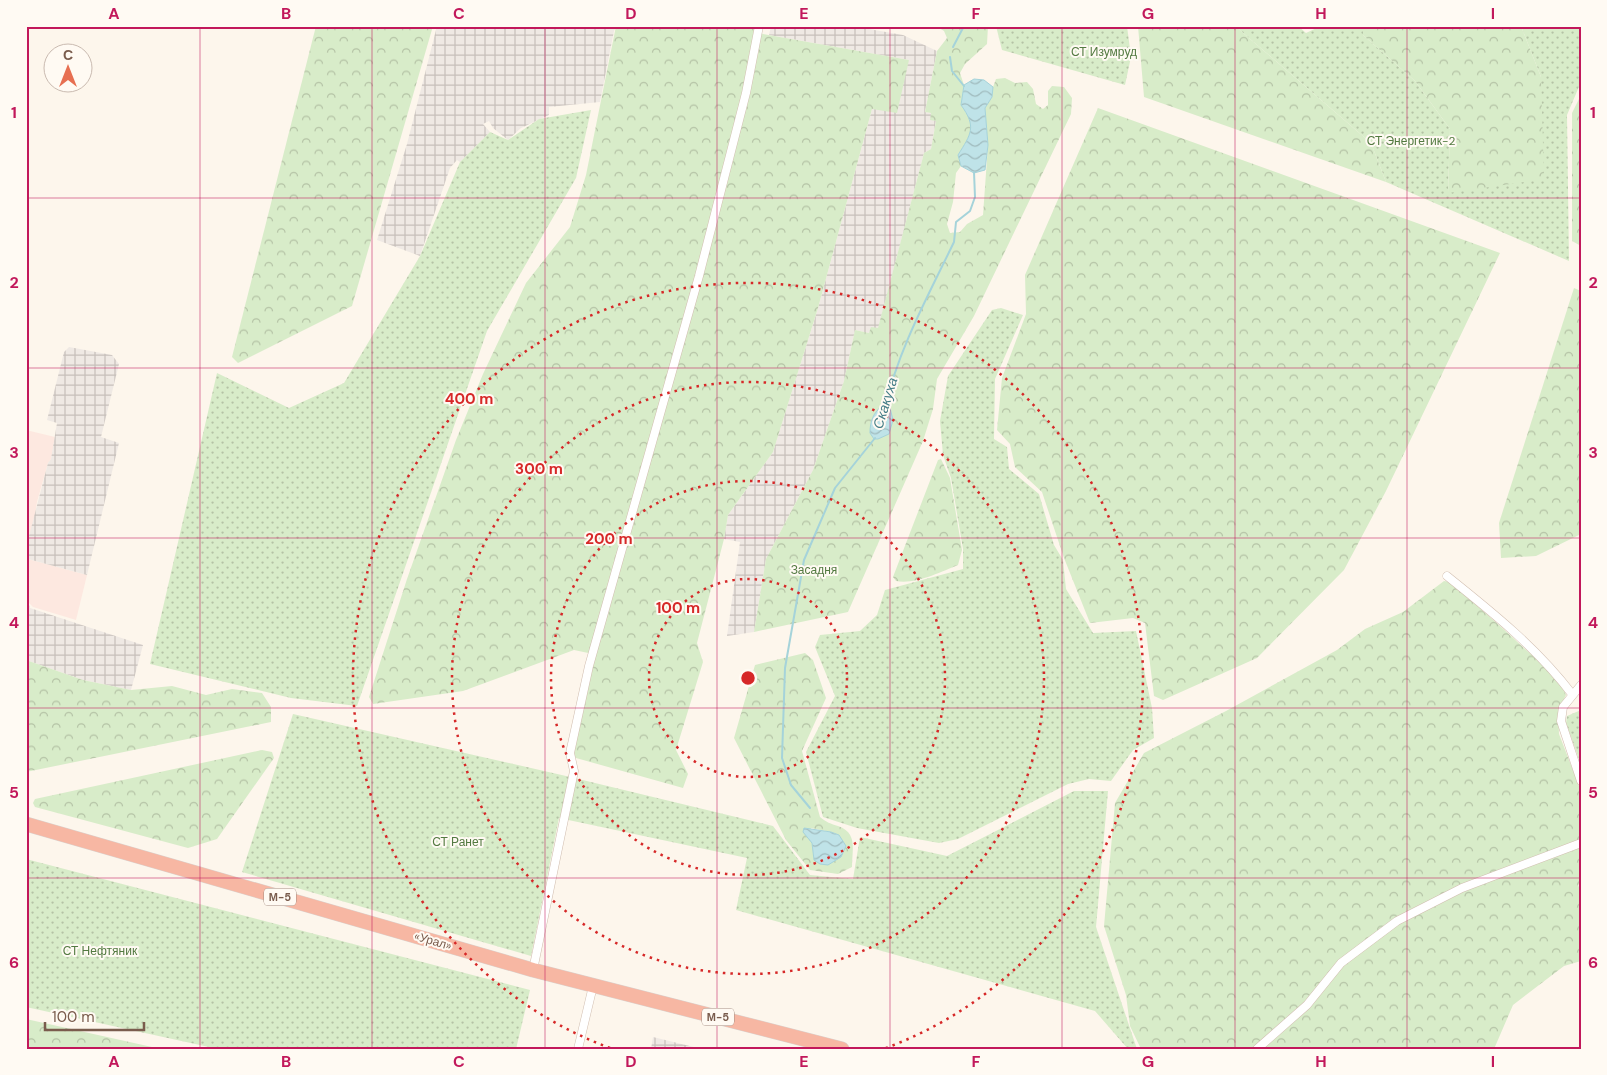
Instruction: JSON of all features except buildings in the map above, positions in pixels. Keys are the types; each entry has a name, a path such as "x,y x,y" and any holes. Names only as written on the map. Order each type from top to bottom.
{"highway":[{"name":"«Урал»","path":"26,824 533,970 842,1049"}],"street":[{"path":"533,970 574,771 570,753 590,666 699,276 746,93 760,26"},
{"path":"1447,576 1514,630 1554,671 1572,694"},
{"path":"1581,685 1563,707 1561,721 1581,781"},
{"path":"1257,1049 1307,1005 1341,963 1397,921 1462,888 1581,843"},
{"path":"578,1049 593,986"}],"shaded area":[{"path":"437,26 615,26 600,102 549,107 549,115 521,128 508,140 493,128 489,121 483,124 490,132 460,162 457,160 450,168 420,256 377,240 407,144"},
{"path":"771,26 852,26 903,35 937,51 925,112 931,113 936,120 931,149 924,153 878,329 869,333 855,330 844,381 813,470 766,559 754,632 727,636 740,542 724,539 728,515 773,452 818,308 872,109 909,60 769,35"},
{"path":"69,347 112,355 119,364 101,437 119,443 87,575 28,559 28,540 48,463 51,459 57,423 47,420 64,352"},
{"path":"26,430 55,437 51,459 48,463 37,502 28,559 87,575 76,620 33,607 26,603"},
{"path":"26,605 30,606 30,608 143,645 131,690 83,680 26,660"},
{"path":"653,1037 702,1049 651,1049"}],"green space":[{"path":"316,26 433,26 352,306 238,363 232,357"},
{"path":"616,26 750,26 763,34 909,60 897,113 872,109 818,308 773,452 728,515 724,539 697,643 703,662 676,750 688,774 683,788 576,758 571,753 593,654 574,650 463,691 373,704 369,697 407,579 456,440 483,374 526,283 570,227 586,175"},
{"name":"Засадня","path":"936,26 988,26 987,44 965,64 960,73 964,85 961,105 969,119 971,130 967,141 958,155 961,166 956,173 953,202 947,224 950,233 960,232 967,224 983,215 988,145 985,108 992,97 996,79 1005,78 1015,83 1027,82 1033,89 1036,104 1043,109 1048,105 1048,91 1052,86 1064,87 1072,98 1071,114 974,316 937,379 933,409 923,441 848,612 754,632 766,559 813,470 844,381 855,330 869,333 871,327 878,328 924,153 931,149 936,121 930,120 931,113 925,112 937,51 947,38 944,31"},
{"name":"СТ Изумруд","path":"996,26 1127,26 1131,57 1125,85 1002,50"},
{"path":"1138,26 1235,26 1371,143 1386,182 1144,97"},
{"name":"СТ Энергетик-2","path":"1235,26 1298,26 1306,33 1321,26 1363,26 1363,35 1415,81 1450,129 1448,192 1541,77 1521,26 1581,26 1581,82 1567,115 1569,261 1386,182 1371,143"},
{"path":"1363,26 1521,26 1541,77 1544,179 1448,193 1450,129 1415,81 1363,35"},
{"path":"1581,95 1581,246 1572,241 1572,113"},
{"path":"1098,108 1500,253 1386,491 1344,570 1257,658 1163,700 1154,696 1145,623 1133,618 1090,623 1064,558 1042,492 1015,467 1010,444 997,430 1002,378 1026,314 1025,275"},
{"path":"591,110 576,178 487,331 357,706 291,698 150,664 217,373 289,408 344,383 420,256 460,162 490,132 508,140 539,119"},
{"path":"1574,288 1581,291 1581,534 1536,556 1501,558 1499,523"},
{"path":"1001,308 1023,315 995,379 994,439 1007,447 1009,469 1039,494 1054,545 1063,560 1066,589 1093,633 1136,631 1152,708 1154,738 1133,750 1111,781 1089,779 1068,784 958,839 939,843 857,828 823,817 806,752 835,696 815,647 820,635 860,631 877,615 885,590 963,569 963,549 951,478 943,455 940,421 948,376 992,310"},
{"path":"941,459 950,478 962,550 958,565 919,580 896,581 893,577 938,460"},
{"path":"1444,581 1450,582 1543,664 1559,682 1566,695 1558,710 1559,734 1581,791 1581,883 1578,885 1581,892 1581,961 1564,966 1513,1005 1494,1049 1141,1049 1130,1026 1126,995 1104,926 1115,803 1144,753 1226,711 1337,650 1365,629 1403,612"},
{"path":"805,653 813,660 826,698 802,751 820,817 844,829 851,837 853,848 852,867 838,874 810,870 786,840 734,738 755,665","holes":["811,828 839,835 814,860"]},
{"path":"26,660 83,680 131,690 172,686 206,695 232,689 262,693 271,707 271,722 26,772"},
{"path":"1581,710 1581,765 1566,723 1567,716"},
{"name":"СТ Ранет","path":"293,714 566,776 773,826 810,875 853,879 860,837 947,856 1074,791 1108,791 1096,927 1137,1049 1128,1049 1095,1011 736,910 747,858 559,818 531,956 242,872"},
{"path":"262,750 272,752 274,758 217,839 188,848 35,807 33,803 35,799"},
{"name":"СТ Нефтяник","path":"26,859 530,990 516,1049 218,1049 26,1007"},
{"path":"26,1019 161,1049 26,1049"}],"water":[{"path":"974,79 984,80 993,87 992,97 985,108 988,145 985,170 974,173 961,166 958,155 969,136 971,125 961,105 964,85"},
{"path":"883,405 890,408 893,420 889,434 874,439 870,433 871,421 874,414"},
{"path":"804,828 839,835 846,846 841,857 828,865 820,864 814,860 812,843 803,832"}],"waterway":[{"name":"Скакуха","path":"953,47 964,26"},
{"name":"Скакуха","path":"950,57 952,71 964,86"},
{"name":"Скакуха","path":"885,408 906,344 954,242 956,222 970,211 975,197 974,172"},
{"name":"Скакуха","path":"810,808 791,785 782,758 785,668 804,560 835,488 875,438"}]}
